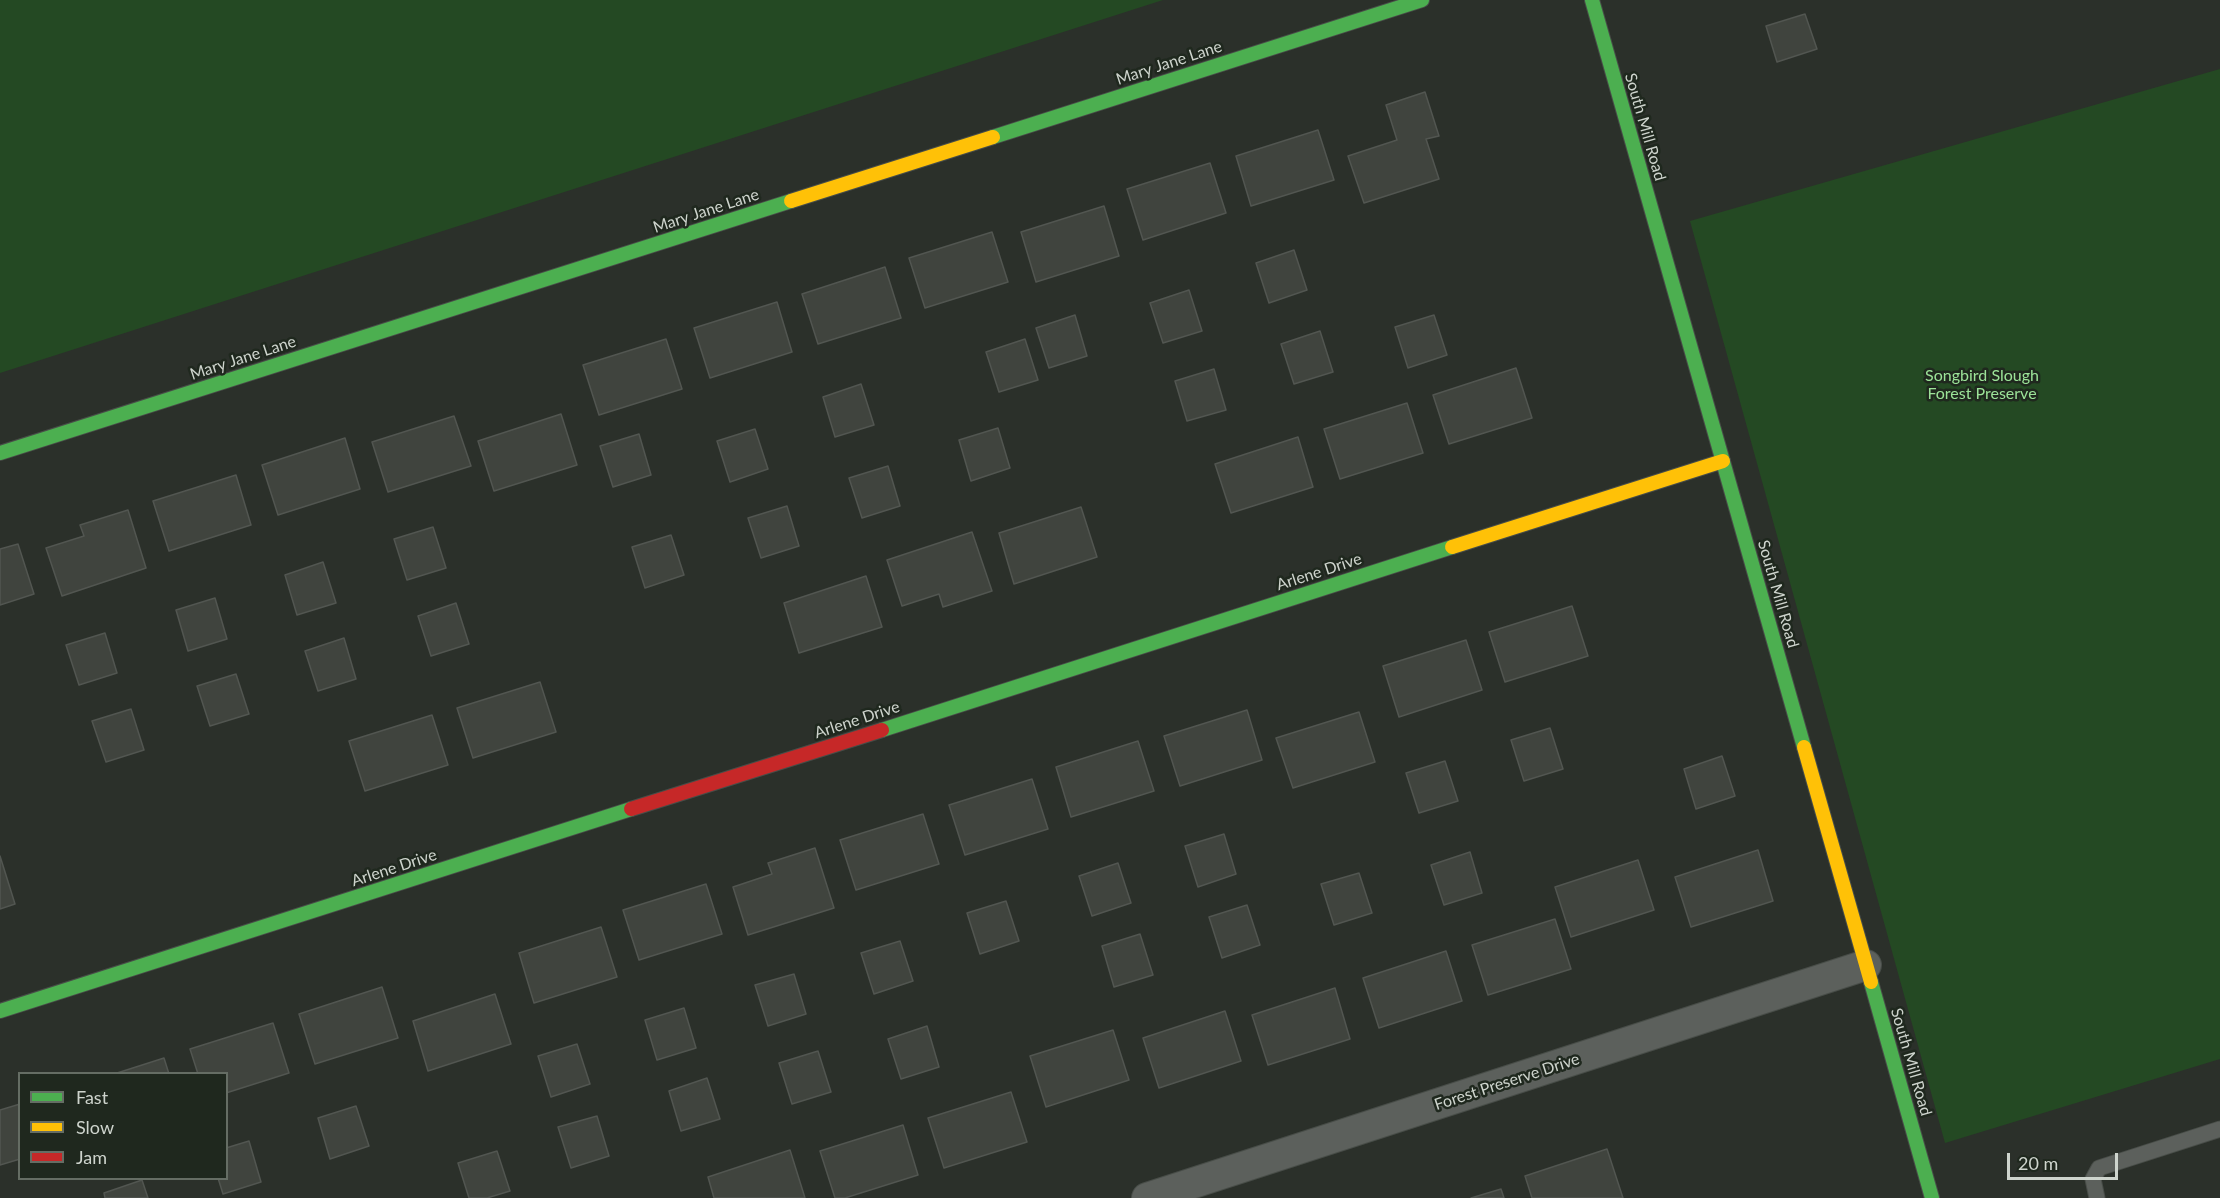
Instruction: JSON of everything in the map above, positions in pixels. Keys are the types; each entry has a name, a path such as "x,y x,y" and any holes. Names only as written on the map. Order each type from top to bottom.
{"street":[{"name":"Mary Jane Lane","path":"0,453 1422,0"},
{"name":"South Mill Road","path":"1592,0 1932,1198"},
{"name":"Arlene Drive","path":"0,1011 1723,461"},
{"name":"Forest Preserve Drive","path":"1147,1198 1866,965"}],"lane":[{"path":"2097,1198 2093,1179 2099,1168 2220,1129"}],"green space":[{"path":"0,0 1163,0 0,373"},
{"name":"Songbird Slough Forest Preserve","path":"2220,69 2220,1059 1945,1143 1690,221"}],"building":[{"path":"1805,14 1817,49 1777,62 1766,26"},
{"path":"1425,92 1439,136 1426,139 1439,179 1364,203 1348,156 1397,140 1386,105"},
{"path":"1318,130 1334,180 1251,206 1236,156"},
{"path":"1210,163 1226,213 1143,240 1127,189"},
{"path":"1104,206 1119,256 1036,282 1021,232"},
{"path":"992,232 1008,282 925,308 909,258"},
{"path":"1294,250 1307,290 1269,303 1256,263"},
{"path":"885,267 901,318 818,344 802,294"},
{"path":"1189,290 1202,331 1163,343 1150,303"},
{"path":"777,302 792,352 710,378 694,328"},
{"path":"1075,315 1087,356 1049,368 1036,328"},
{"path":"1434,315 1447,355 1408,368 1395,327"},
{"path":"1320,331 1333,372 1294,384 1281,344"},
{"path":"666,339 682,389 599,415 583,365"},
{"path":"1025,339 1038,380 999,392 986,352"},
{"path":"1516,368 1532,418 1449,444 1433,395"},
{"path":"1214,369 1226,410 1187,421 1175,381"},
{"path":"861,384 874,425 835,437 823,397"},
{"path":"1407,403 1423,453 1340,479 1324,429"},
{"path":"561,414 577,465 494,491 478,441"},
{"path":"454,416 471,466 388,492 372,442"},
{"path":"998,428 1010,468 971,481 959,440"},
{"path":"755,429 768,469 730,482 717,441"},
{"path":"639,434 651,475 613,487 600,446"},
{"path":"1298,437 1313,487 1231,513 1215,464"},
{"path":"345,438 360,489 278,515 262,465"},
{"path":"888,466 900,506 862,518 849,478"},
{"path":"236,475 251,525 169,551 153,501"},
{"path":"787,506 799,546 761,558 748,518"},
{"path":"1081,507 1097,557 1014,584 999,533"},
{"path":"128,510 146,568 62,596 46,548 84,536 80,525"},
{"path":"433,527 446,568 407,580 394,539"},
{"path":"972,532 992,591 943,607 939,594 902,606 887,560"},
{"path":"671,535 684,575 645,588 632,547"},
{"path":"18,544 34,594 0,605 0,549"},
{"path":"323,562 336,603 297,615 285,575"},
{"path":"866,576 882,627 799,653 784,603"},
{"path":"215,598 227,639 188,651 176,610"},
{"path":"456,603 469,644 431,656 418,616"},
{"path":"1572,606 1588,656 1505,682 1489,632"},
{"path":"105,633 117,673 79,685 66,645"},
{"path":"344,638 356,679 318,691 305,651"},
{"path":"1466,640 1482,690 1399,717 1383,666"},
{"path":"236,674 249,714 210,726 197,686"},
{"path":"540,682 556,732 473,758 457,708"},
{"path":"131,709 144,750 106,762 92,721"},
{"path":"1247,710 1262,760 1180,786 1164,736"},
{"path":"1359,712 1375,762 1293,788 1276,738"},
{"path":"432,715 448,765 365,791 349,741"},
{"path":"1550,728 1563,769 1524,781 1511,740"},
{"path":"1138,741 1154,791 1071,817 1056,767"},
{"path":"1722,756 1735,796 1696,809 1684,769"},
{"path":"1445,761 1458,801 1419,813 1406,773"},
{"path":"1032,779 1048,829 965,855 949,805"},
{"path":"923,814 939,864 856,890 840,840"},
{"path":"1224,834 1236,874 1198,887 1185,846"},
{"path":"815,848 834,908 748,935 733,887 772,874 768,863"},
{"path":"1758,850 1773,901 1691,927 1675,877"},
{"path":"1470,852 1482,893 1444,905 1431,865"},
{"path":"0,856 15,904 0,909"},
{"path":"1638,860 1654,910 1571,937 1555,887"},
{"path":"1118,863 1131,903 1092,916 1079,876"},
{"path":"1359,873 1372,913 1334,925 1321,884"},
{"path":"706,884 722,934 639,960 623,910"},
{"path":"1006,901 1019,941 980,954 967,913"},
{"path":"1247,905 1260,945 1222,958 1209,917"},
{"path":"1555,919 1571,969 1488,995 1472,945"},
{"path":"601,927 617,977 534,1003 519,953"},
{"path":"1140,934 1153,975 1114,987 1102,946"},
{"path":"900,941 913,981 874,994 861,953"},
{"path":"1446,951 1462,1001 1379,1028 1363,978"},
{"path":"794,974 806,1014 768,1026 755,985"},
{"path":"382,987 398,1038 315,1064 299,1014"},
{"path":"1335,988 1350,1039 1268,1065 1252,1015"},
{"path":"495,994 511,1044 428,1071 413,1021"},
{"path":"684,1008 696,1048 657,1060 645,1020"},
{"path":"1225,1011 1241,1061 1159,1088 1143,1038"},
{"path":"273,1023 289,1073 228,1092 228,1072 197,1072 190,1049"},
{"path":"927,1026 939,1067 901,1079 888,1039"},
{"path":"1113,1030 1129,1080 1046,1107 1030,1056"},
{"path":"577,1044 590,1084 551,1097 538,1056"},
{"path":"818,1051 831,1092 792,1104 779,1063"},
{"path":"164,1058 168,1072 120,1072"},
{"path":"707,1078 720,1119 681,1131 669,1091"},
{"path":"1011,1092 1027,1142 944,1168 928,1118"},
{"path":"18,1105 18,1160 0,1165 0,1110"},
{"path":"356,1106 369,1146 330,1159 318,1118"},
{"path":"597,1116 609,1156 571,1168 558,1127"},
{"path":"903,1125 918,1175 845,1198 835,1198 820,1151"},
{"path":"249,1141 261,1182 223,1194 219,1180 228,1180 228,1147"},
{"path":"1607,1149 1623,1198 1532,1198 1525,1176"},
{"path":"790,1150 805,1198 714,1198 708,1177"},
{"path":"497,1151 510,1191 487,1198 469,1198 458,1163"},
{"path":"142,1180 148,1198 105,1198 104,1193"},
{"path":"1501,1189 1504,1198 1471,1198"}],"traffic: fast":[{"path":"993,137 1422,0"},
{"path":"1592,0 1804,747"},
{"path":"0,453 791,201"},
{"path":"882,730 1452,547"},
{"path":"0,1011 631,809"},
{"path":"1871,982 1932,1198"}],"traffic: slow":[{"path":"791,201 993,137"},
{"path":"1452,547 1723,461"},
{"path":"1804,747 1871,982"}],"traffic: jam":[{"path":"631,809 882,730"}]}
